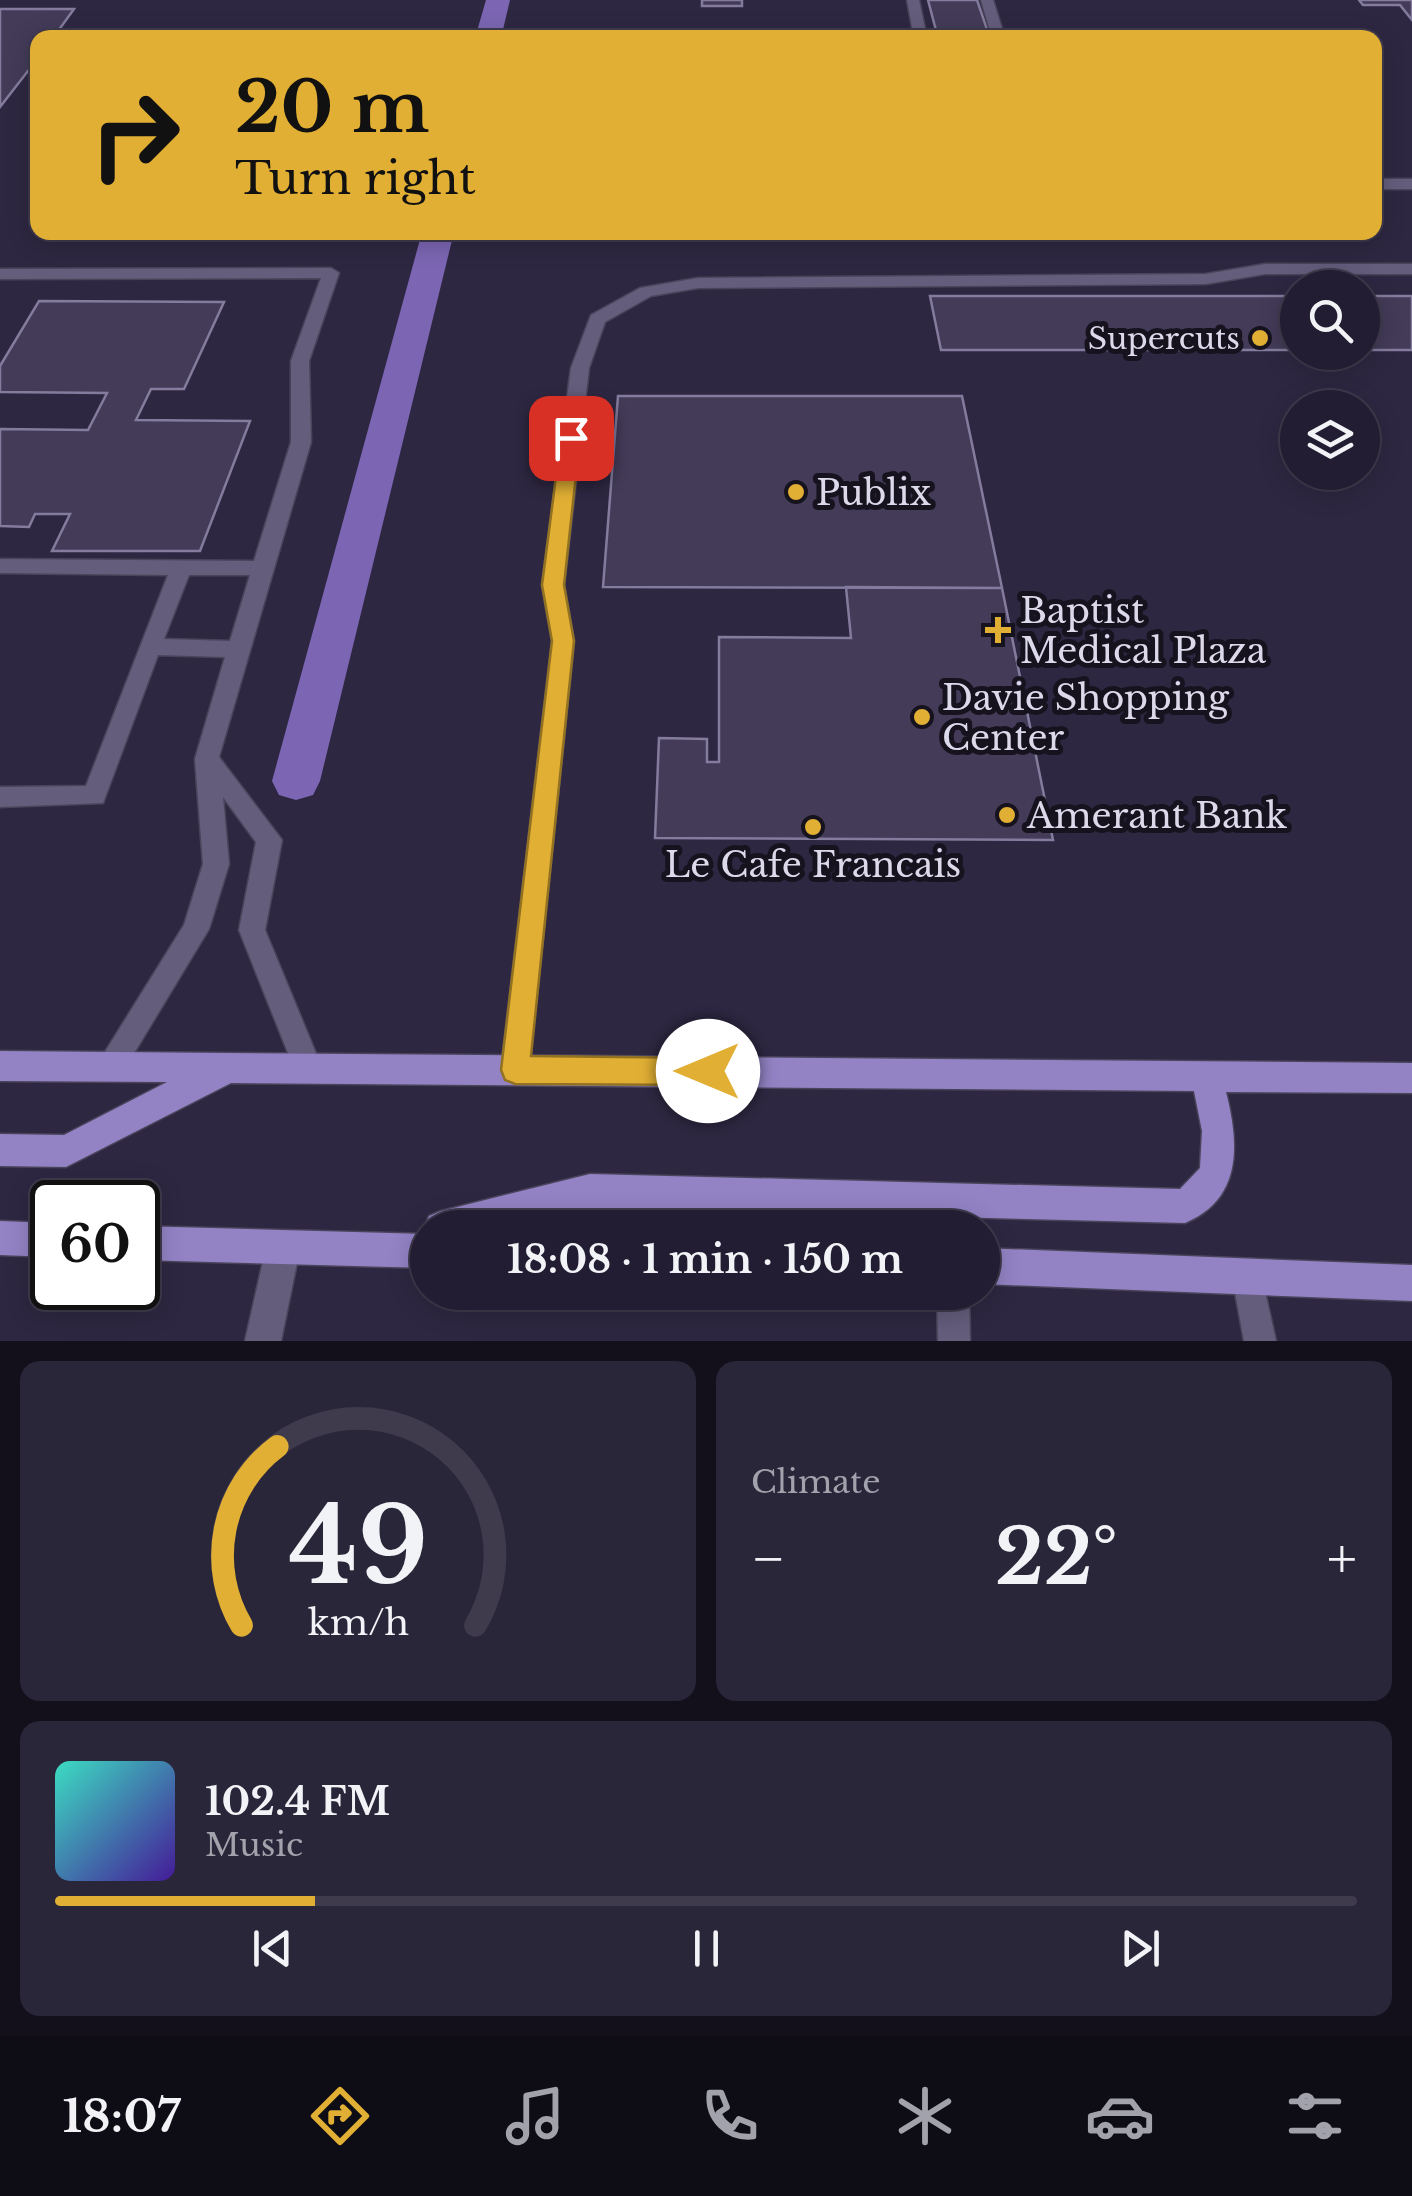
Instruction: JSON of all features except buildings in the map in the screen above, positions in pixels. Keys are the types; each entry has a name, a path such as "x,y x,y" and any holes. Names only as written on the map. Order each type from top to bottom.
{"main road":[{"path":"0,1066 1412,1078"},
{"path":"0,1150 66,1151 228,1068"},
{"path":"512,1210 590,1190 1185,1206 1208,1188 1218,1171 1221,1150 1207,1076"},
{"path":"358,1249 410,1236"},
{"path":"0,1238 30,1239"},
{"path":"160,1243 410,1250"},
{"path":"1000,1267 1412,1283"}],"street":[{"path":"263,1341 283,1248"}],"lane":[{"path":"913,0 919,30"},
{"path":"987,0 996,30"},
{"path":"1382,184 1412,184"},
{"path":"515,1070 563,641 553,585 580,368 597,319 646,292 698,283 1206,279 1265,269 1412,270"},
{"path":"0,274 332,273 300,361 301,442 207,758 216,864 196,929 109,1068"},
{"path":"0,566 263,568"},
{"path":"0,798 94,796 182,568"},
{"path":"150,647 238,648"},
{"path":"207,758 269,840 252,930 308,1068"},
{"path":"1248,1276 1260,1341"},
{"path":"953,1310 954,1341"}],"waterway":[{"path":"490,30 498,0"},
{"path":"296,781 436,240"}],"place":[{"name":"Supercuts","path":"1260,338"},
{"name":"Publix","path":"796,492"},
{"name":"Baptist Medical Plaza","path":"998,630"},
{"name":"Davie Shopping Center","path":"922,717"},
{"name":"Amerant Bank","path":"1007,815"},
{"name":"Le Cafe Francais","path":"813,827"}],"route":[{"path":"571,438 553,585 563,641 515,1070 708,1071"}]}
